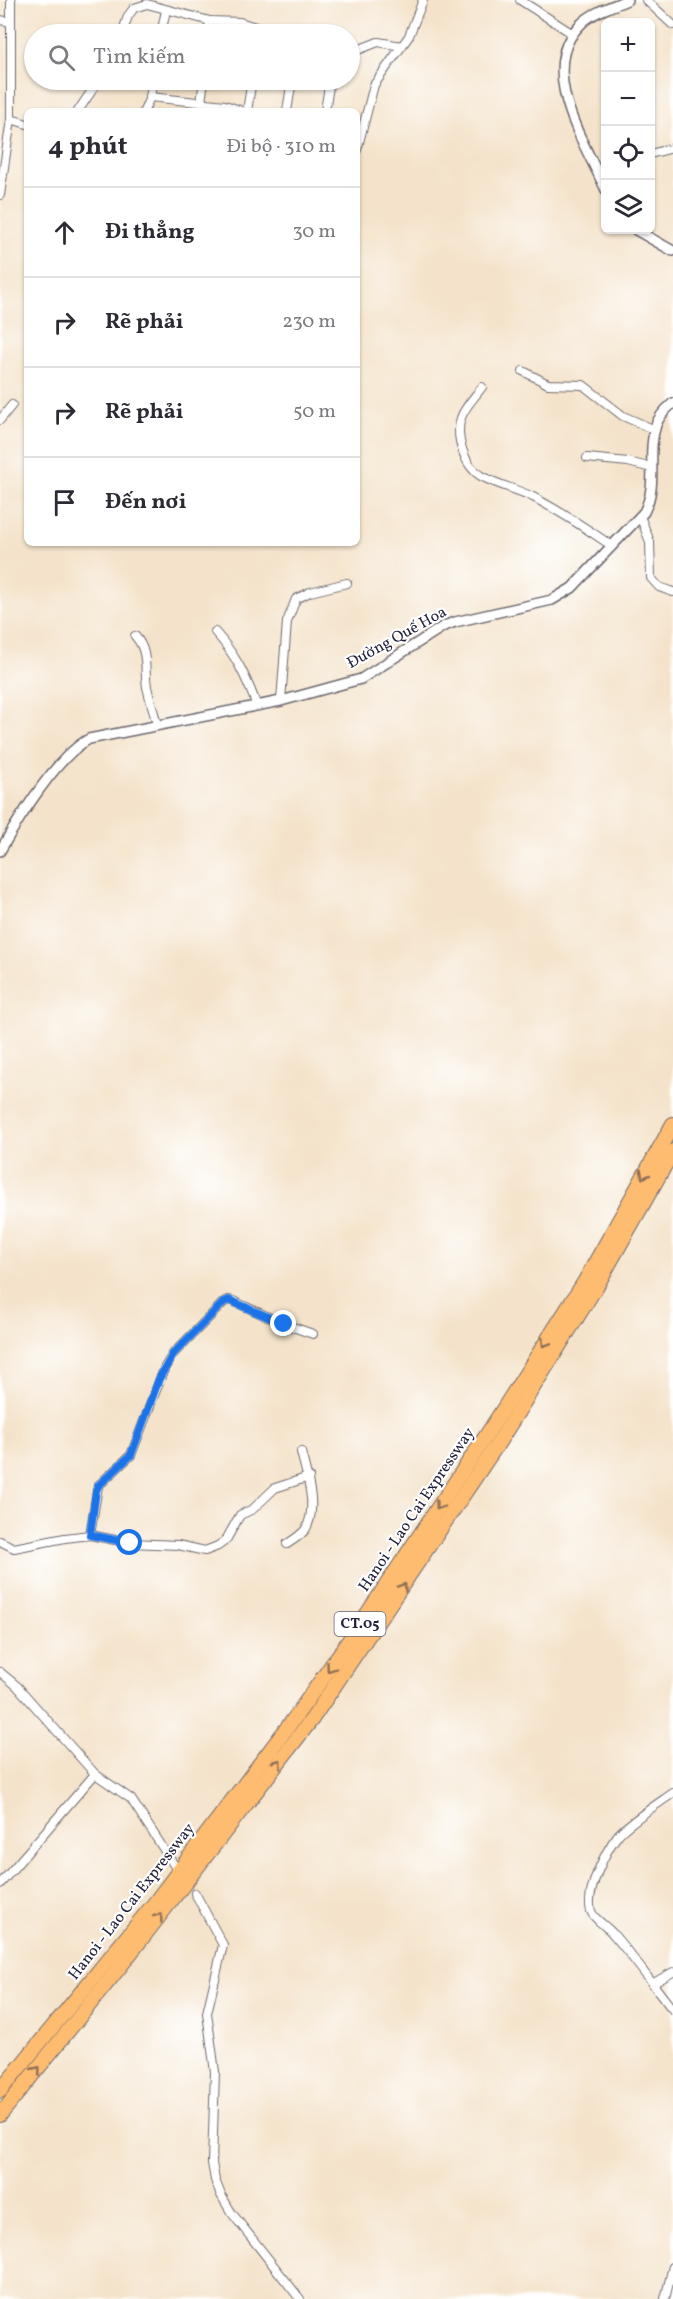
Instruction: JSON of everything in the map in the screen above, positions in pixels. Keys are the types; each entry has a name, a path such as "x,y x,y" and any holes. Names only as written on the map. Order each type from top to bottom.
{"highway":[{"name":"Hanoi - Lao Cai Expressway","path":"0,2091 153,1905 321,1680 488,1433 585,1281 673,1124"},
{"name":"Hanoi - Lao Cai Expressway","path":"0,2115 207,1856 332,1690 499,1442 596,1287 673,1150"}],"street":[{"path":"0,195 10,119 11,0"},
{"path":"360,139 375,85 409,36 423,0"},
{"path":"520,0 573,34"},
{"path":"646,0 673,25"},
{"path":"601,169 568,107 563,92 562,61 573,34 581,23 590,16 623,1"},
{"path":"125,24 128,16 139,5 147,4 210,21 244,24"},
{"path":"163,24 166,10"},
{"path":"0,20 11,22"},
{"path":"360,49 378,42 402,46"},
{"path":"80,108 92,90"},
{"path":"145,108 151,90"},
{"path":"201,102 203,90"},
{"path":"247,108 250,90"},
{"path":"287,108 290,90"},
{"path":"325,108 328,90"},
{"path":"150,97 225,105 234,108"},
{"path":"10,119 24,123"},
{"path":"655,153 673,148"},
{"path":"643,234 673,251"},
{"path":"523,371 548,384 583,385 623,416 655,430"},
{"path":"482,387 460,420 465,458 479,474 570,516 612,546"},
{"name":"Đường Quế Hoa","path":"0,851 15,825 68,754 78,745 89,740 157,725 281,701 361,679 444,626 552,600 572,588 640,516 649,501 655,430 662,414 673,403"},
{"path":"0,420 12,405"},
{"path":"587,458 628,462 652,468"},
{"path":"640,516 650,542 651,579 659,587 673,592"},
{"path":"281,701 287,622 296,598 309,592 347,583"},
{"path":"215,632 231,650 257,706"},
{"path":"135,636 147,663 147,686 157,725"},
{"path":"90,1535 98,1486 131,1455 165,1367 173,1354 224,1302 233,1301 284,1324 313,1334"},
{"path":"287,1544 299,1536 309,1521 311,1512 309,1478 301,1452"},
{"path":"0,1541 14,1548 90,1535 130,1543 178,1545 199,1551 211,1549 226,1540 240,1515 253,1509 275,1488 309,1478"},
{"path":"0,1672 16,1686 95,1774 130,1799 174,1865"},
{"path":"0,1884 95,1774"},
{"path":"673,1793 618,1834 600,1866 590,1898 593,1915 612,1933 673,2010"},
{"path":"195,1893 223,1945 207,2013 215,2072 212,2163 215,2180 231,2212 300,2299"},
{"path":"652,1984 673,1972"},
{"path":"665,2299 673,2266"}],"route":[{"path":"130,1543 90,1535 96,1491 98,1486 131,1455 159,1379 173,1354 224,1302 229,1300 284,1324"}]}
